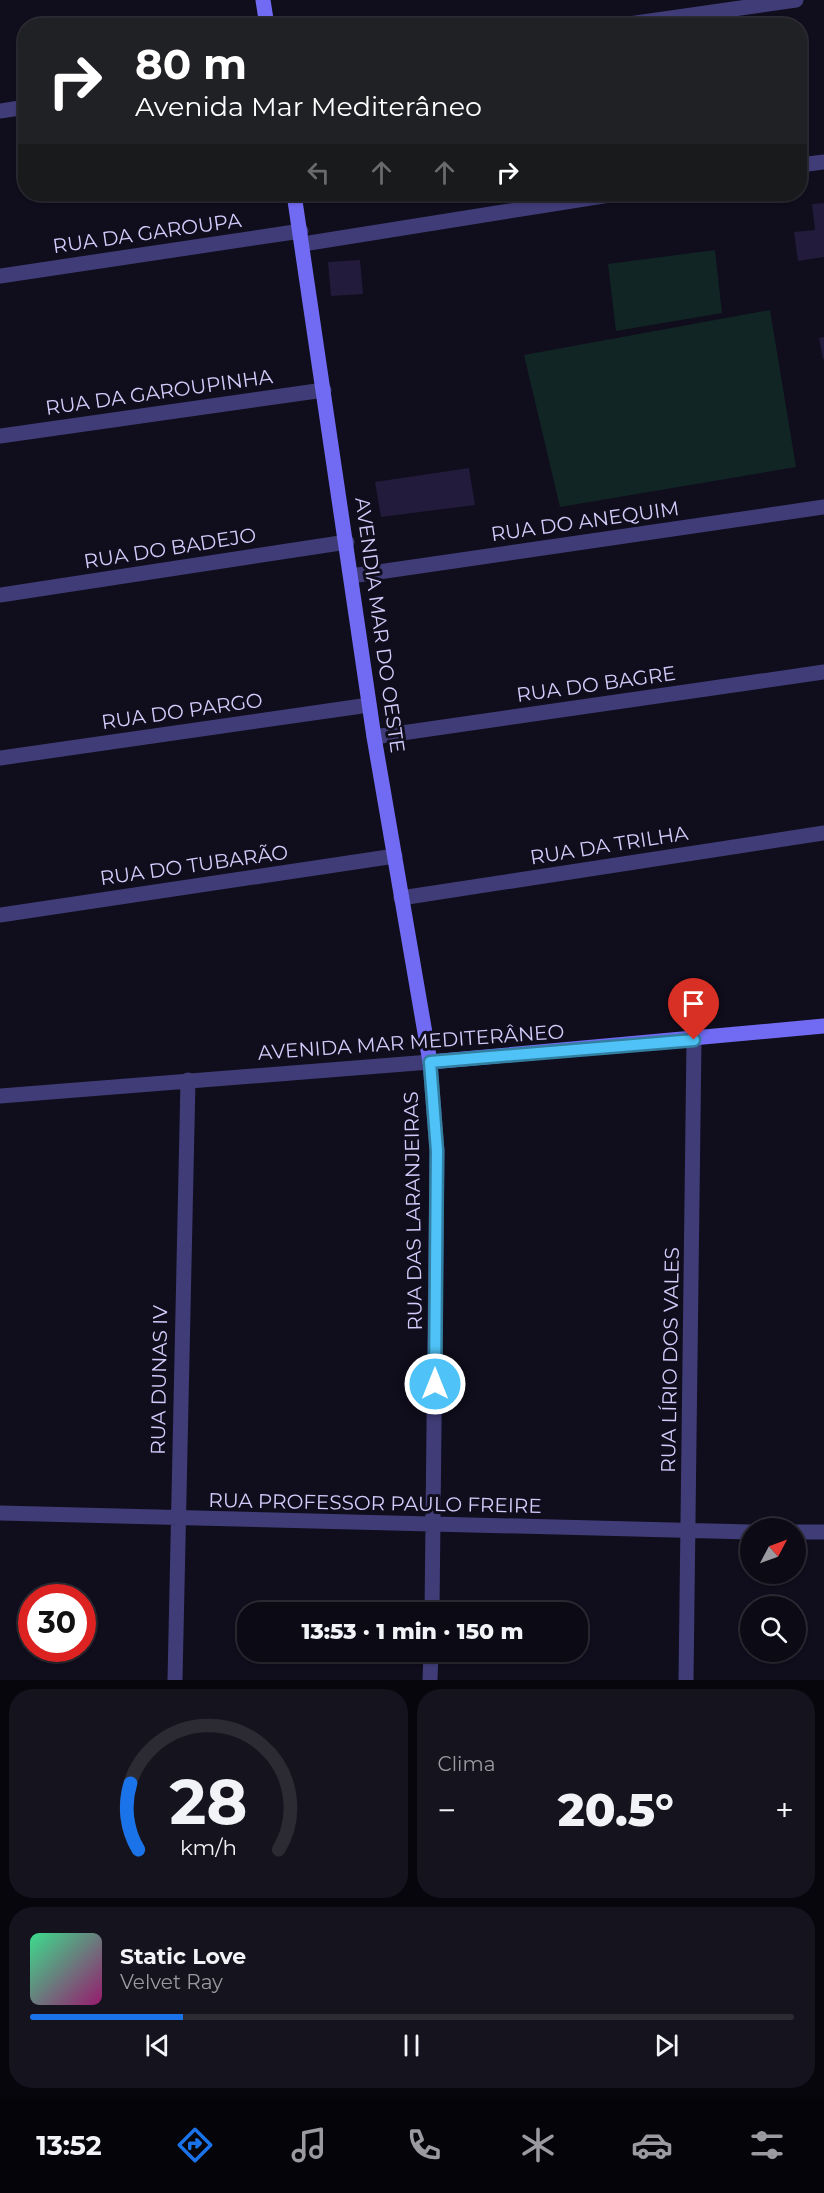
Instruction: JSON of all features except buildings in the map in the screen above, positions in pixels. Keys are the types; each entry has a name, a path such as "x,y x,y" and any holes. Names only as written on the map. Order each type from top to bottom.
{"street":[{"path":"263,0 266,18"},
{"path":"671,18 796,0"},
{"path":"0,111 18,108"},
{"path":"807,164 824,162"},
{"name":"AVENDIA MAR DO OESTE","path":"295,201 374,737 430,1062"},
{"name":"RUA DA GAROUPA","path":"0,276 302,238 566,201"},
{"name":"RUA DA GAROUPINHA","path":"0,436 324,390"},
{"name":"RUA DO ANEQUIM","path":"351,576 824,507"},
{"name":"RUA DO BADEJO","path":"0,595 347,542"},
{"name":"RUA DO BAGRE","path":"374,737 824,672"},
{"name":"RUA DO PARGO","path":"0,758 369,705"},
{"name":"RUA DA TRILHA","path":"401,898 824,833"},
{"name":"RUA DO TUBARÃO","path":"0,915 395,856"},
{"name":"AVENIDA MAR MEDITERÂNEO","path":"0,1096 694,1040 824,1026"},
{"name":"RUA LÍRIO DOS VALES","path":"686,1680 690,1532 694,1040"},
{"name":"RUA DAS LARANJEIRAS","path":"430,1062 437,1151 432,1602"},
{"name":"RUA DUNAS IV","path":"174,1680 188,1080"},
{"name":"RUA PROFESSOR PAULO FREIRE","path":"0,1513 740,1532"},
{"path":"806,1532 824,1532"},
{"path":"430,1680 431,1662"}],"green space":[{"path":"715,250 722,313 616,331 608,264"},
{"path":"770,310 796,467 560,507 524,355"}],"route":[{"path":"435,1384 437,1151 430,1062 694,1040"}]}
